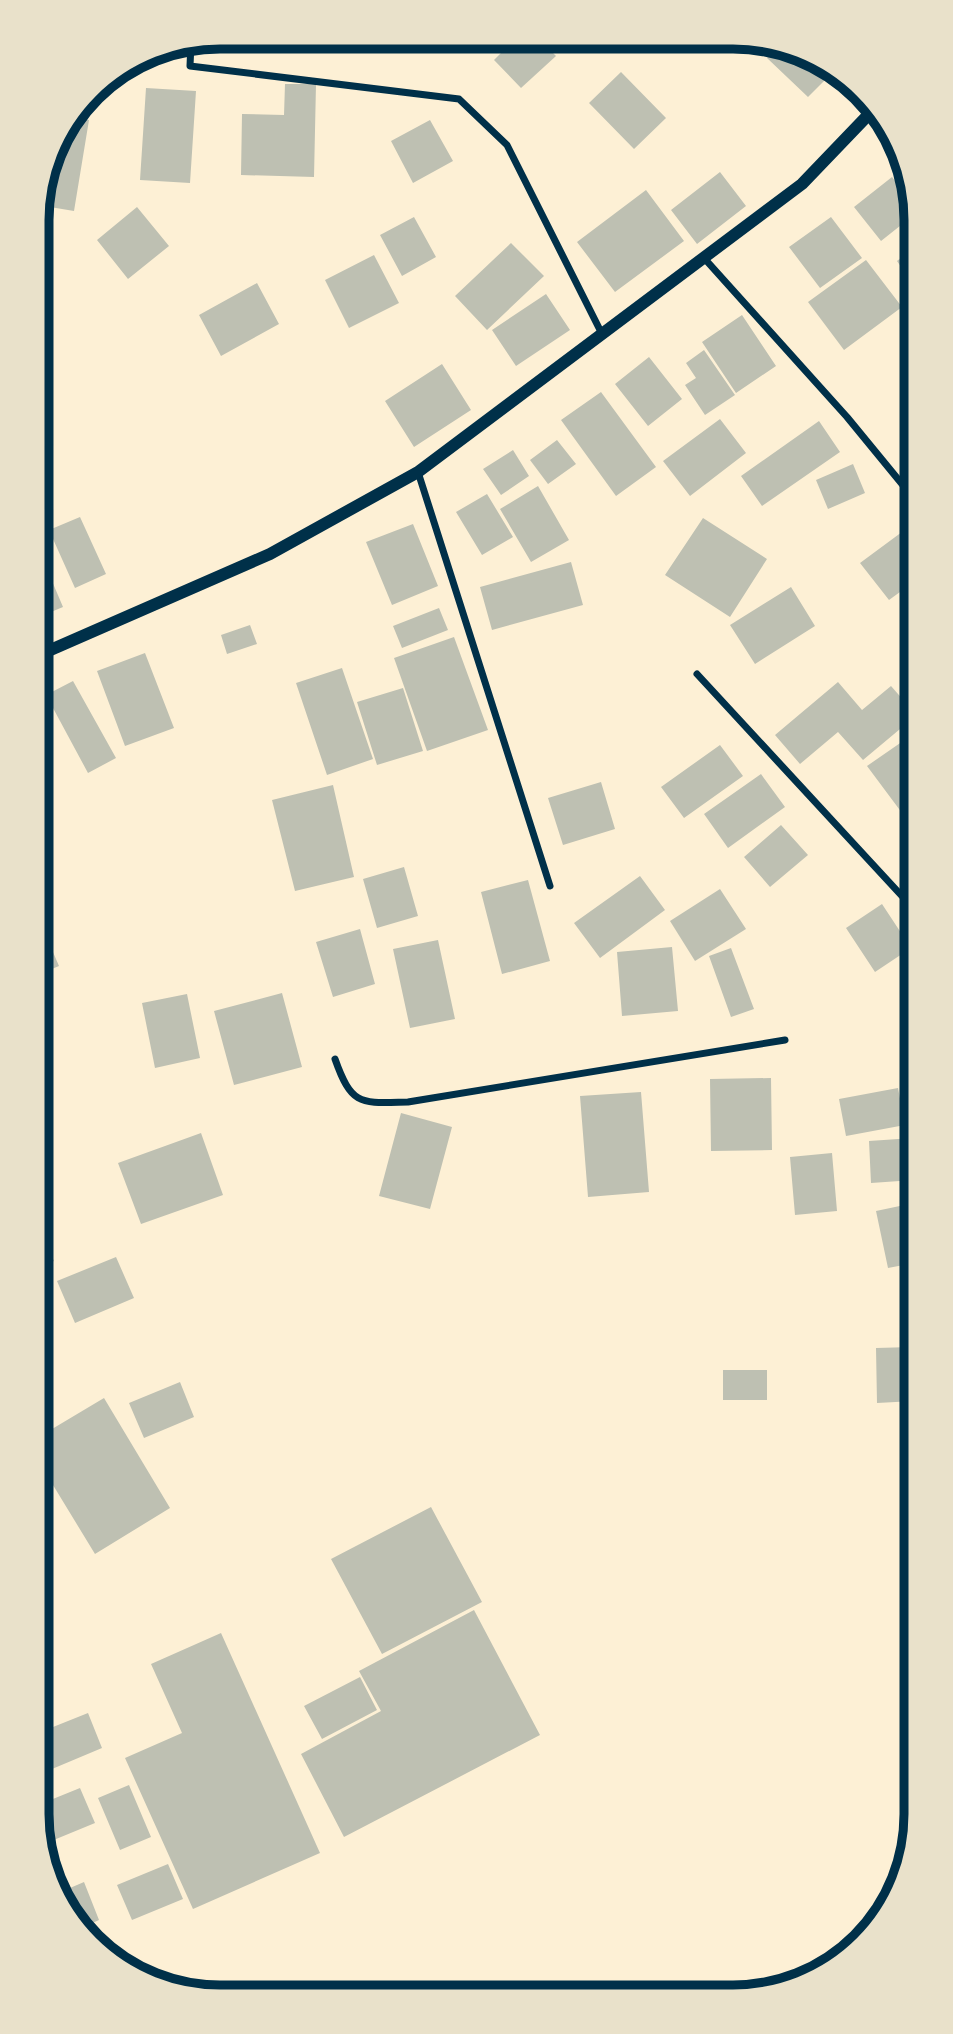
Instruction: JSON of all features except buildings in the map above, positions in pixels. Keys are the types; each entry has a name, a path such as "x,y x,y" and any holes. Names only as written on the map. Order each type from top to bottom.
{"street":[{"path":"191,52 190,66 460,99 507,145 602,334"},
{"path":"49,651 270,554 418,472 802,184 868,115"},
{"path":"704,258 847,417 904,486"},
{"path":"418,472 550,886"},
{"path":"696,674 904,899"},
{"path":"335,1059 345,1087 353,1096 370,1103 408,1102 785,1040"}]}
